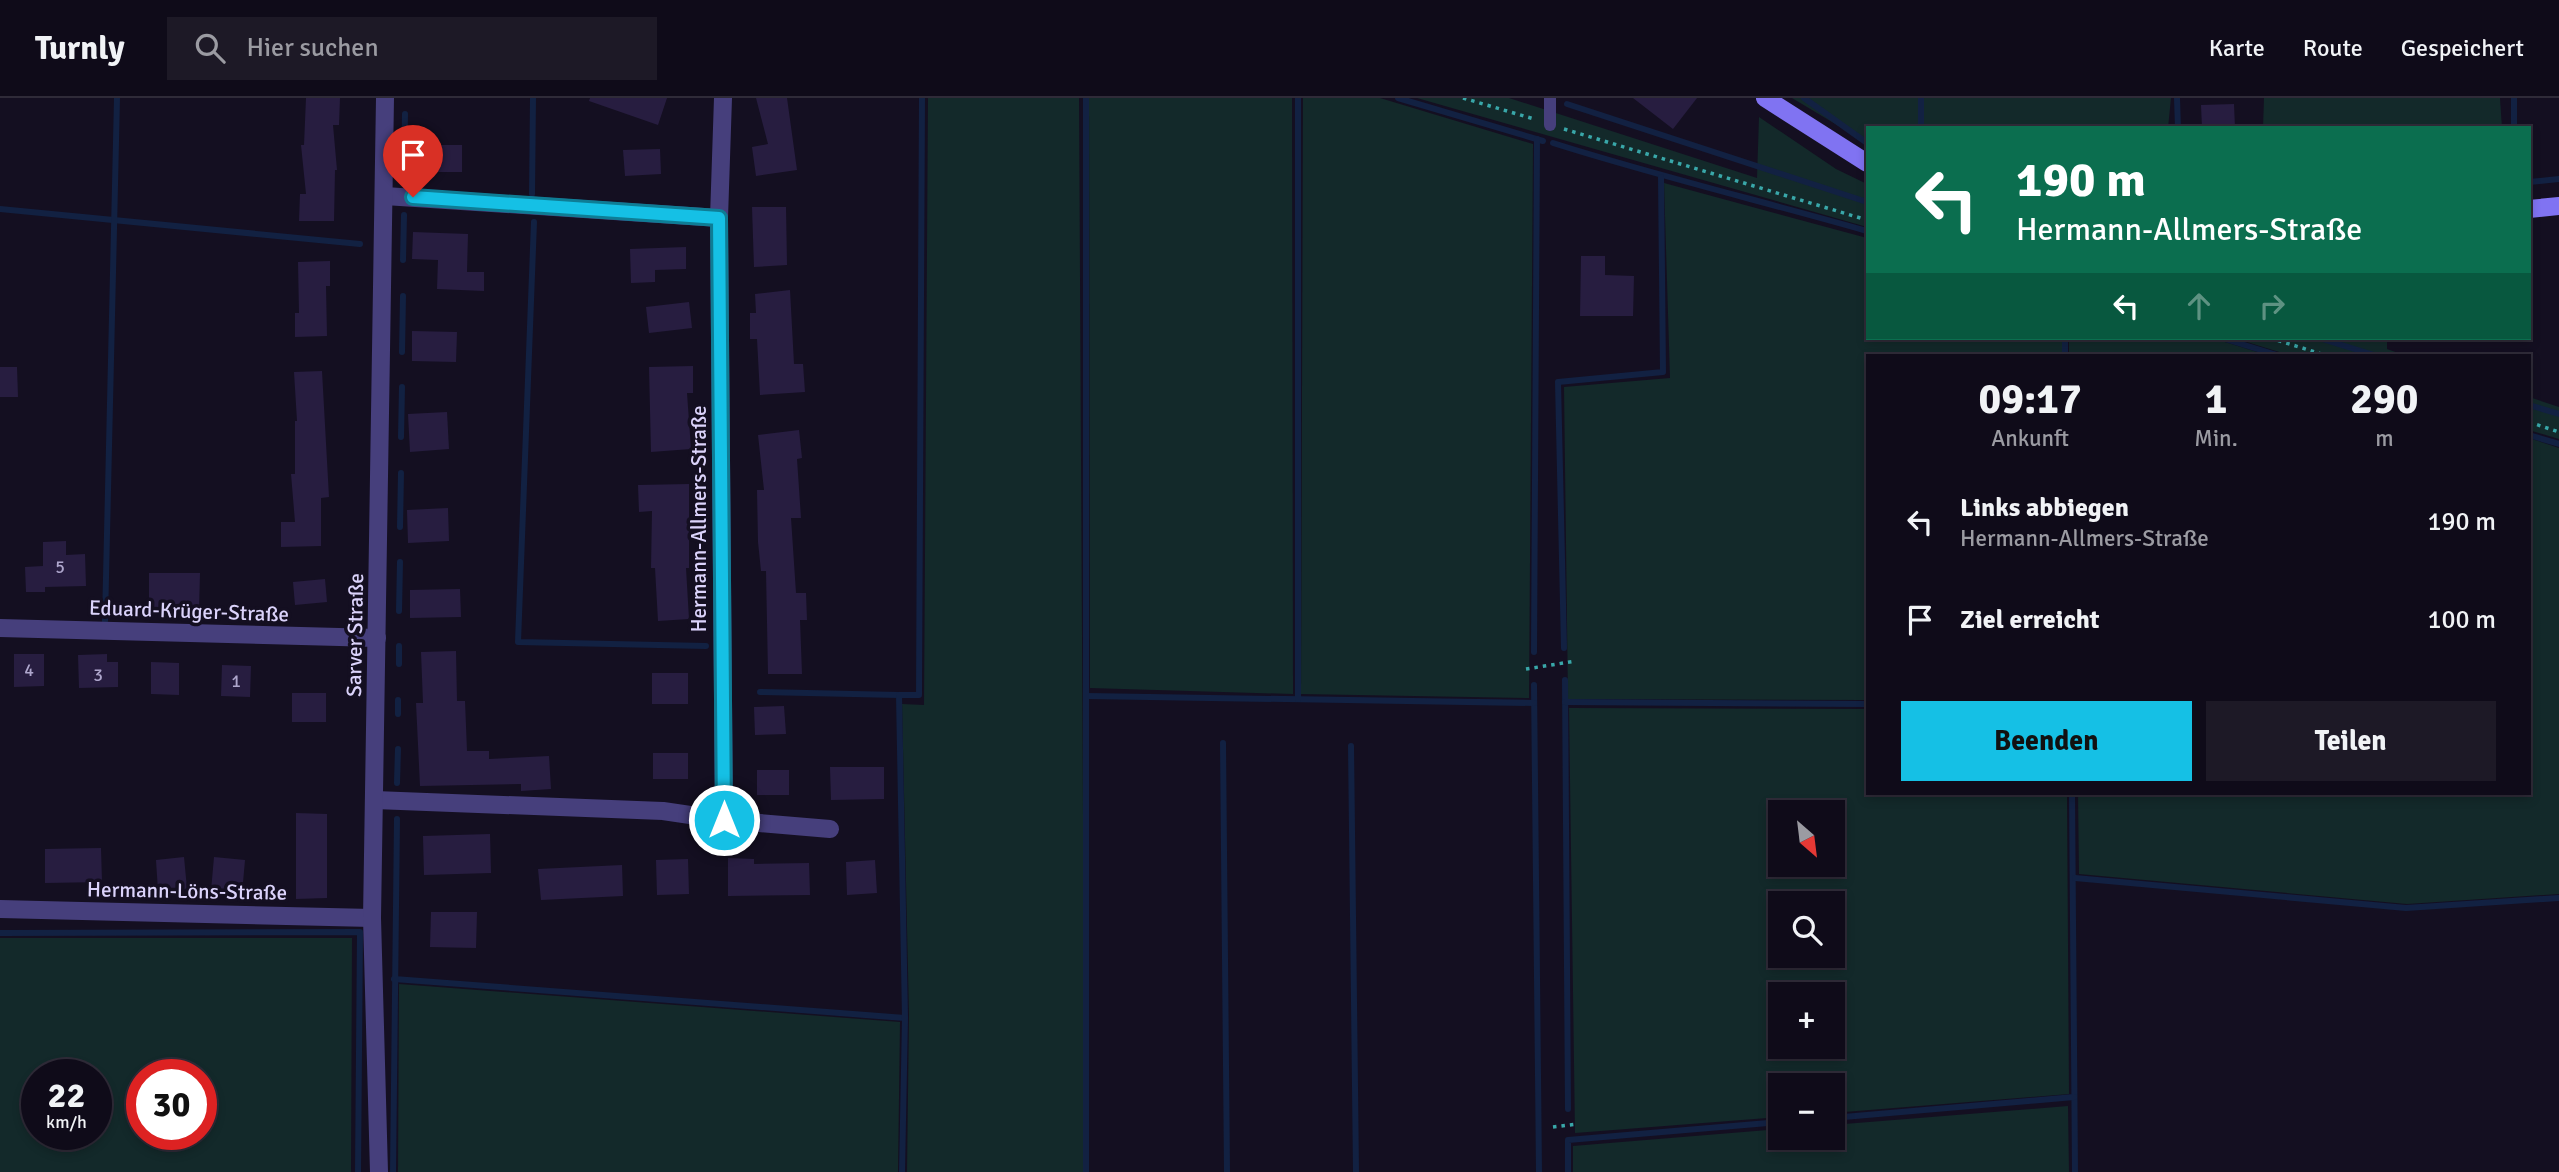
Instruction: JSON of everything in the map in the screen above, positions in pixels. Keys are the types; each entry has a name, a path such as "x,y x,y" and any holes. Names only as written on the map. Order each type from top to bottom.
{"main road":[{"path":"1765,98 1866,162"},
{"path":"2531,209 2559,206"}],"street":[{"name":"Sarver Straße","path":"379,1172 372,918 385,98"},
{"name":"Hermann-Allmers-Straße","path":"723,98 719,218 724,820"},
{"path":"385,196 719,218"},
{"name":"Eduard-Krüger-Straße","path":"0,628 377,638"},
{"path":"375,800 663,811 724,820 830,829"},
{"name":"Hermann-Löns-Straße","path":"0,909 372,918"}],"lane":[{"path":"1550,98 1550,125"}],"path":[{"path":"1463,98 1866,220"},
{"path":"2276,340 2322,354"},
{"path":"2531,423 2559,432"},
{"path":"1526,669 1576,661"},
{"path":"1553,1127 1577,1124"}],"green space":[{"path":"928,98 1079,98 1085,1172 907,1172 909,1015 902,704 924,705"},
{"path":"1089,98 1292,98 1293,694 1090,688"},
{"path":"1303,98 1380,98 1533,144 1529,698 1301,694"},
{"path":"1417,98 1509,98 1757,178 1759,117 1836,169 1866,184 1866,227"},
{"path":"1792,98 2171,98 2168,126 1866,126 1866,142"},
{"path":"2264,98 2500,98 2502,126 2263,126"},
{"path":"1664,183 1866,238 1866,340 2062,340 2062,354 1866,354 1866,700 1568,699 1564,387 1670,378"},
{"path":"2069,340 2218,340 2264,354 2069,354"},
{"path":"2240,340 2387,340 2387,349 2401,354 2286,354"},
{"path":"2531,398 2559,407 2559,439 2531,431"},
{"path":"2531,439 2559,448 2559,894 2407,904 2079,874 2078,795 2531,795"},
{"path":"1569,708 1866,709 1866,795 2067,795 2069,1094 1845,1112 1845,1073 1768,1073 1768,1118 1575,1133"},
{"path":"0,938 352,938 351,1172 0,1172"},
{"path":"399,984 900,1022 898,1172 398,1172"},
{"path":"2068,1106 2069,1172 1573,1172 1573,1146 1768,1130 1768,1150 1845,1150 1845,1124"}],"building":[{"path":"306,98 340,98 339,125 333,125 337,170 334,221 299,221 300,194 306,194 301,145 304,145"},
{"path":"590,98 667,98 658,125 589,101"},
{"path":"756,98 787,98 797,170 756,176 752,147 768,144"},
{"path":"1633,98 1697,98 1673,129"},
{"path":"2234,104 2235,126 2202,126 2201,105"},
{"path":"419,145 462,145 462,172 419,172"},
{"path":"660,149 661,174 625,176 623,150"},
{"path":"752,207 786,207 787,265 754,267"},
{"path":"413,232 468,234 467,272 484,272 484,291 437,289 438,260 412,259"},
{"path":"686,247 686,269 655,270 655,282 631,283 630,249"},
{"path":"1581,256 1605,256 1605,275 1634,276 1633,316 1580,316"},
{"path":"330,261 330,286 326,286 327,336 295,337 295,313 299,313 298,262"},
{"path":"790,290 794,364 803,364 805,392 760,395 757,339 750,339 750,313 756,313 755,294"},
{"path":"689,302 692,328 649,333 646,307"},
{"path":"412,331 457,332 456,362 412,361"},
{"path":"693,366 693,393 687,393 691,449 651,452 649,367"},
{"path":"0,367 17,367 18,397 0,397"},
{"path":"322,371 329,497 321,498 321,546 281,547 281,522 295,522 291,474 295,474 297,421 294,372"},
{"path":"447,412 449,449 410,452 408,414"},
{"path":"799,430 802,458 797,459 801,518 791,518 796,593 806,593 807,620 800,620 802,674 768,674 766,571 761,571 758,542 757,490 764,490 758,435"},
{"path":"689,484 689,568 686,568 689,619 658,621 655,568 651,568 652,511 639,512 638,485"},
{"path":"448,508 449,541 408,543 407,510"},
{"path":"66,541 66,555 85,554 86,586 45,587 45,592 26,592 25,567 43,566 43,542"},
{"path":"149,573 200,573 199,610 149,609"},
{"path":"325,579 327,602 295,605 293,582"},
{"path":"460,589 461,617 410,618 410,590"},
{"path":"456,651 457,701 465,701 467,751 489,751 489,759 549,756 551,789 521,791 521,784 420,786 416,703 423,703 421,652"},
{"path":"14,654 44,654 44,686 14,687"},
{"path":"107,654 107,662 118,662 118,687 79,688 78,655"},
{"path":"151,662 179,663 179,695 151,694"},
{"path":"222,665 251,666 250,697 221,696"},
{"path":"652,673 688,673 688,704 652,704"},
{"path":"292,693 326,693 326,722 292,722"},
{"path":"784,706 786,734 755,735 754,707"},
{"path":"653,753 688,753 688,779 653,779"},
{"path":"830,767 884,767 884,799 831,800"},
{"path":"757,770 789,770 789,795 757,795"},
{"path":"296,813 327,814 327,898 296,899"},
{"path":"490,834 491,873 424,875 423,836"},
{"path":"101,848 102,882 45,883 45,849"},
{"path":"184,857 187,889 158,891 156,860"},
{"path":"214,857 245,860 242,894 211,891"},
{"path":"728,858 754,859 754,864 809,863 810,895 728,896"},
{"path":"688,859 689,894 657,895 656,860"},
{"path":"875,860 877,893 847,895 846,862"},
{"path":"622,865 623,896 541,900 538,869"},
{"path":"431,912 477,912 476,948 430,947"}],"waterway":[{"path":"105,621 117,98"},
{"path":"532,194 533,98"},
{"path":"902,1172 905,1018 899,695 919,695 922,98"},
{"path":"1086,98 1086,1172"},
{"path":"1298,98 1298,699"},
{"path":"1398,98 1543,141"},
{"path":"1804,98 1866,142"},
{"path":"1921,98 1921,126"},
{"path":"2177,98 2178,126"},
{"path":"2514,98 2514,126"},
{"path":"1567,104 1866,202"},
{"path":"404,179 405,114"},
{"path":"1534,652 1537,139"},
{"path":"1553,143 1866,231"},
{"path":"1564,648 1558,382 1663,372 1661,177"},
{"path":"2531,182 2559,179"},
{"path":"0,209 360,244"},
{"path":"403,260 404,215"},
{"path":"534,222 518,642 706,646"},
{"path":"402,352 403,296"},
{"path":"2065,340 2065,354"},
{"path":"2228,340 2274,354"},
{"path":"2325,340 2371,354"},
{"path":"401,437 402,387"},
{"path":"2531,406 2559,414"},
{"path":"2531,436 2559,444"},
{"path":"400,527 401,473"},
{"path":"399,611 400,562"},
{"path":"399,646 399,664"},
{"path":"1565,680 1568,1109"},
{"path":"1534,685 1539,1172"},
{"path":"760,692 899,695"},
{"path":"1087,696 1534,703"},
{"path":"398,700 398,714"},
{"path":"1565,702 1866,704"},
{"path":"1223,743 1227,1172"},
{"path":"1351,746 1356,1172"},
{"path":"397,783 398,749"},
{"path":"2072,795 2075,1172"},
{"path":"393,1172 397,819"},
{"path":"2075,878 2406,908 2559,898"},
{"path":"0,933 360,932 358,1172"},
{"path":"394,979 905,1018"},
{"path":"1845,1117 2074,1097"},
{"path":"1568,1172 1568,1140 1768,1123"}],"route":[{"path":"413,197 719,218 724,820"}]}
